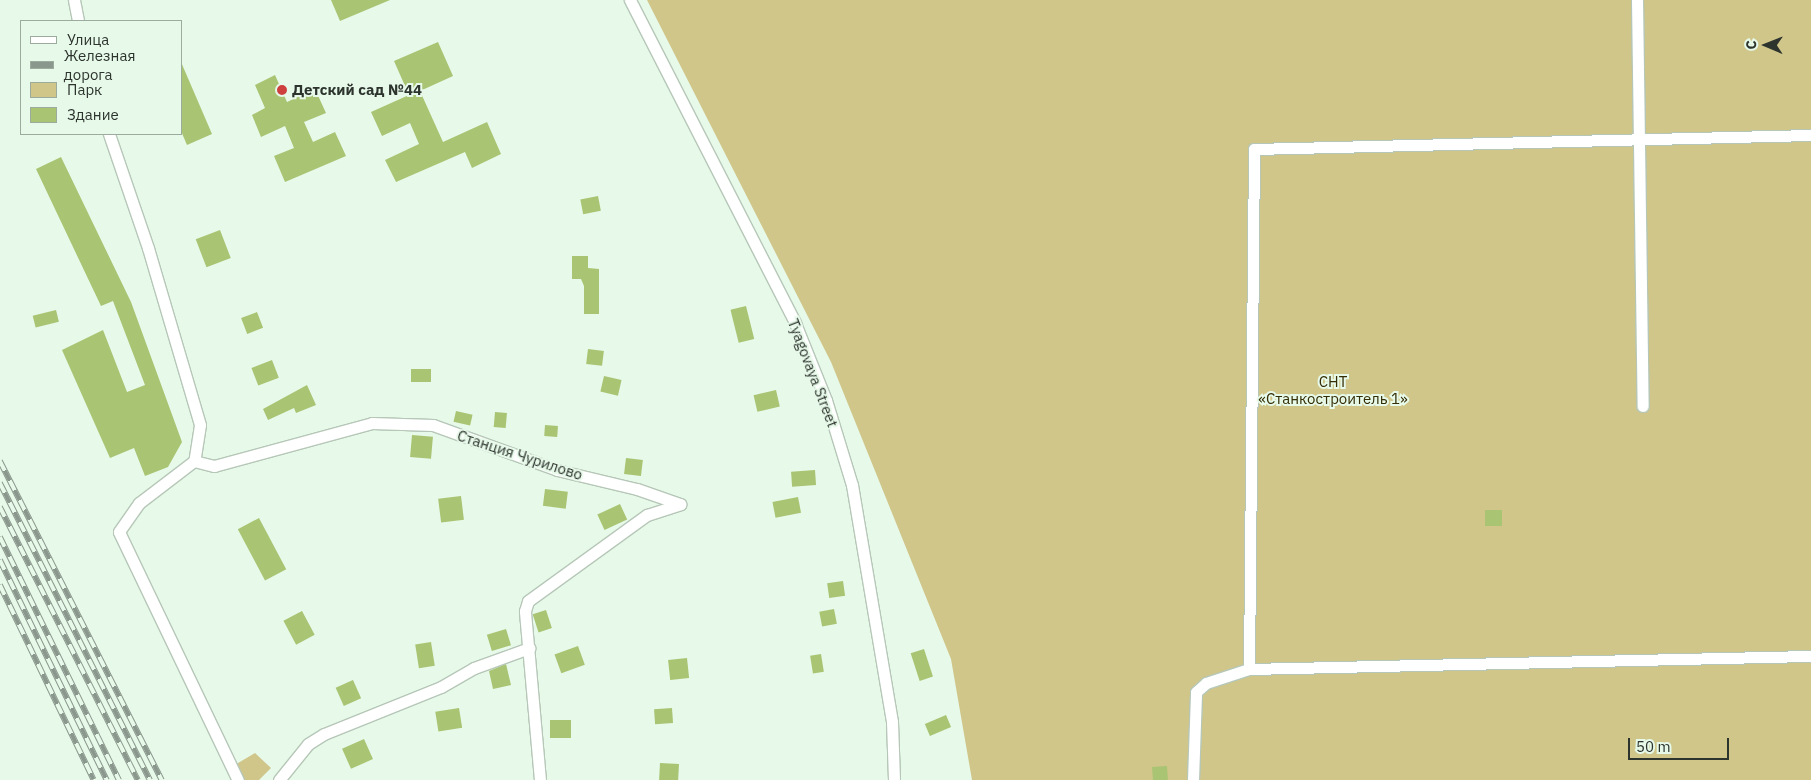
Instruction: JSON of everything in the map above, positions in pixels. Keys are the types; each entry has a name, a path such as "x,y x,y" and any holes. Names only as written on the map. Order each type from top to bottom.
{"street":[{"path":"74,0 78,20"},
{"name":"Tyagovaya Street","path":"630,0 796,323 826,400 852,485 892,722 894,780"},
{"path":"1637,0 1642,406"},
{"path":"1249,669 1254,149 1811,134"},
{"path":"108,135 148,248 200,425 194,461 139,503 119,532 238,780"},
{"name":"Станция Чурилово","path":"194,461 214,466 372,423 433,425 557,470 637,489 680,504 647,515 528,600 525,611 540,780"},
{"path":"279,780 308,744 324,734 440,688 474,668 529,648"},
{"path":"1193,780 1196,692 1206,683 1249,669 1811,656"}],"green space":[{"name":"СНТ «Станкостроитель 1»","path":"647,0 1811,0 1811,780 972,780 951,659 831,362"},
{"path":"255,753 271,768 259,780 244,780 233,766"}],"building":[{"path":"331,0 390,0 340,21"},
{"path":"438,42 453,76 420,91 443,142 487,122 501,154 472,168 465,152 396,182 385,160 419,144 410,123 382,136 371,112 409,95 394,61"},
{"path":"182,64 212,134 187,145 182,133"},
{"path":"275,75 287,102 315,89 326,113 304,122 313,142 335,132 346,156 285,182 274,156 294,148 285,126 261,137 252,115 265,108 255,85"},
{"path":"61,157 131,302 182,442 168,467 145,476 134,448 110,458 62,350 103,330 127,392 145,385 113,301 101,306 36,169"},
{"path":"598,196 601,211 583,214 580,199"},
{"path":"220,230 231,258 206,267 196,239"},
{"path":"572,256 588,256 588,268 599,269 599,314 584,314 584,286 581,279 572,279"},
{"path":"746,306 754,339 739,343 730,310"},
{"path":"56,310 59,322 36,327 33,316"},
{"path":"257,312 263,328 247,334 241,318"},
{"path":"588,349 604,351 602,366 586,364"},
{"path":"272,360 279,378 258,386 251,368"},
{"path":"411,369 431,369 431,382 411,382"},
{"path":"604,376 622,380 618,396 600,392"},
{"path":"307,385 316,405 296,413 294,408 268,420 263,409"},
{"path":"776,390 780,407 757,412 754,395"},
{"path":"456,411 473,415 470,426 454,422"},
{"path":"495,412 507,413 506,428 494,427"},
{"path":"545,425 558,426 557,437 544,436"},
{"path":"412,435 433,437 431,459 410,457"},
{"path":"626,458 643,460 641,476 624,474"},
{"path":"815,470 816,485 792,487 791,472"},
{"path":"545,489 568,492 566,509 543,506"},
{"path":"461,496 464,520 441,523 438,499"},
{"path":"798,497 801,513 776,518 772,502"},
{"path":"620,504 627,519 605,530 597,515"},
{"path":"1485,510 1502,510 1502,526 1485,526"},
{"path":"259,518 286,569 265,580 238,529"},
{"path":"843,581 845,596 829,598 827,583"},
{"path":"834,609 837,624 822,627 819,612"},
{"path":"546,610 552,628 539,632 533,614"},
{"path":"302,611 315,635 296,645 283,621"},
{"path":"506,629 511,645 492,651 487,635"},
{"path":"431,642 435,666 419,668 415,645"},
{"path":"578,646 585,665 561,673 555,655"},
{"path":"924,649 933,677 920,681 911,653"},
{"path":"821,654 824,672 813,673 810,656"},
{"path":"687,658 689,678 670,680 668,660"},
{"path":"506,664 511,685 493,689 489,671"},
{"path":"353,680 361,698 344,706 336,688"},
{"path":"459,708 462,728 438,732 435,712"},
{"path":"672,708 673,723 655,724 654,709"},
{"path":"946,715 951,727 930,736 925,724"},
{"path":"550,720 571,720 571,738 550,738"},
{"path":"364,739 373,759 351,769 342,749"},
{"path":"660,763 679,764 678,780 659,780"},
{"path":"1167,766 1168,780 1153,780 1152,767"}],"railway":[{"path":"0,461 162,780"},
{"path":"0,483 150,780"},
{"path":"0,507 138,780"},
{"path":"0,537 119,780"},
{"path":"0,560 107,780"},
{"path":"0,585 94,780"}],"place":[{"name":"Детский сад №44","path":"282,90"}]}
